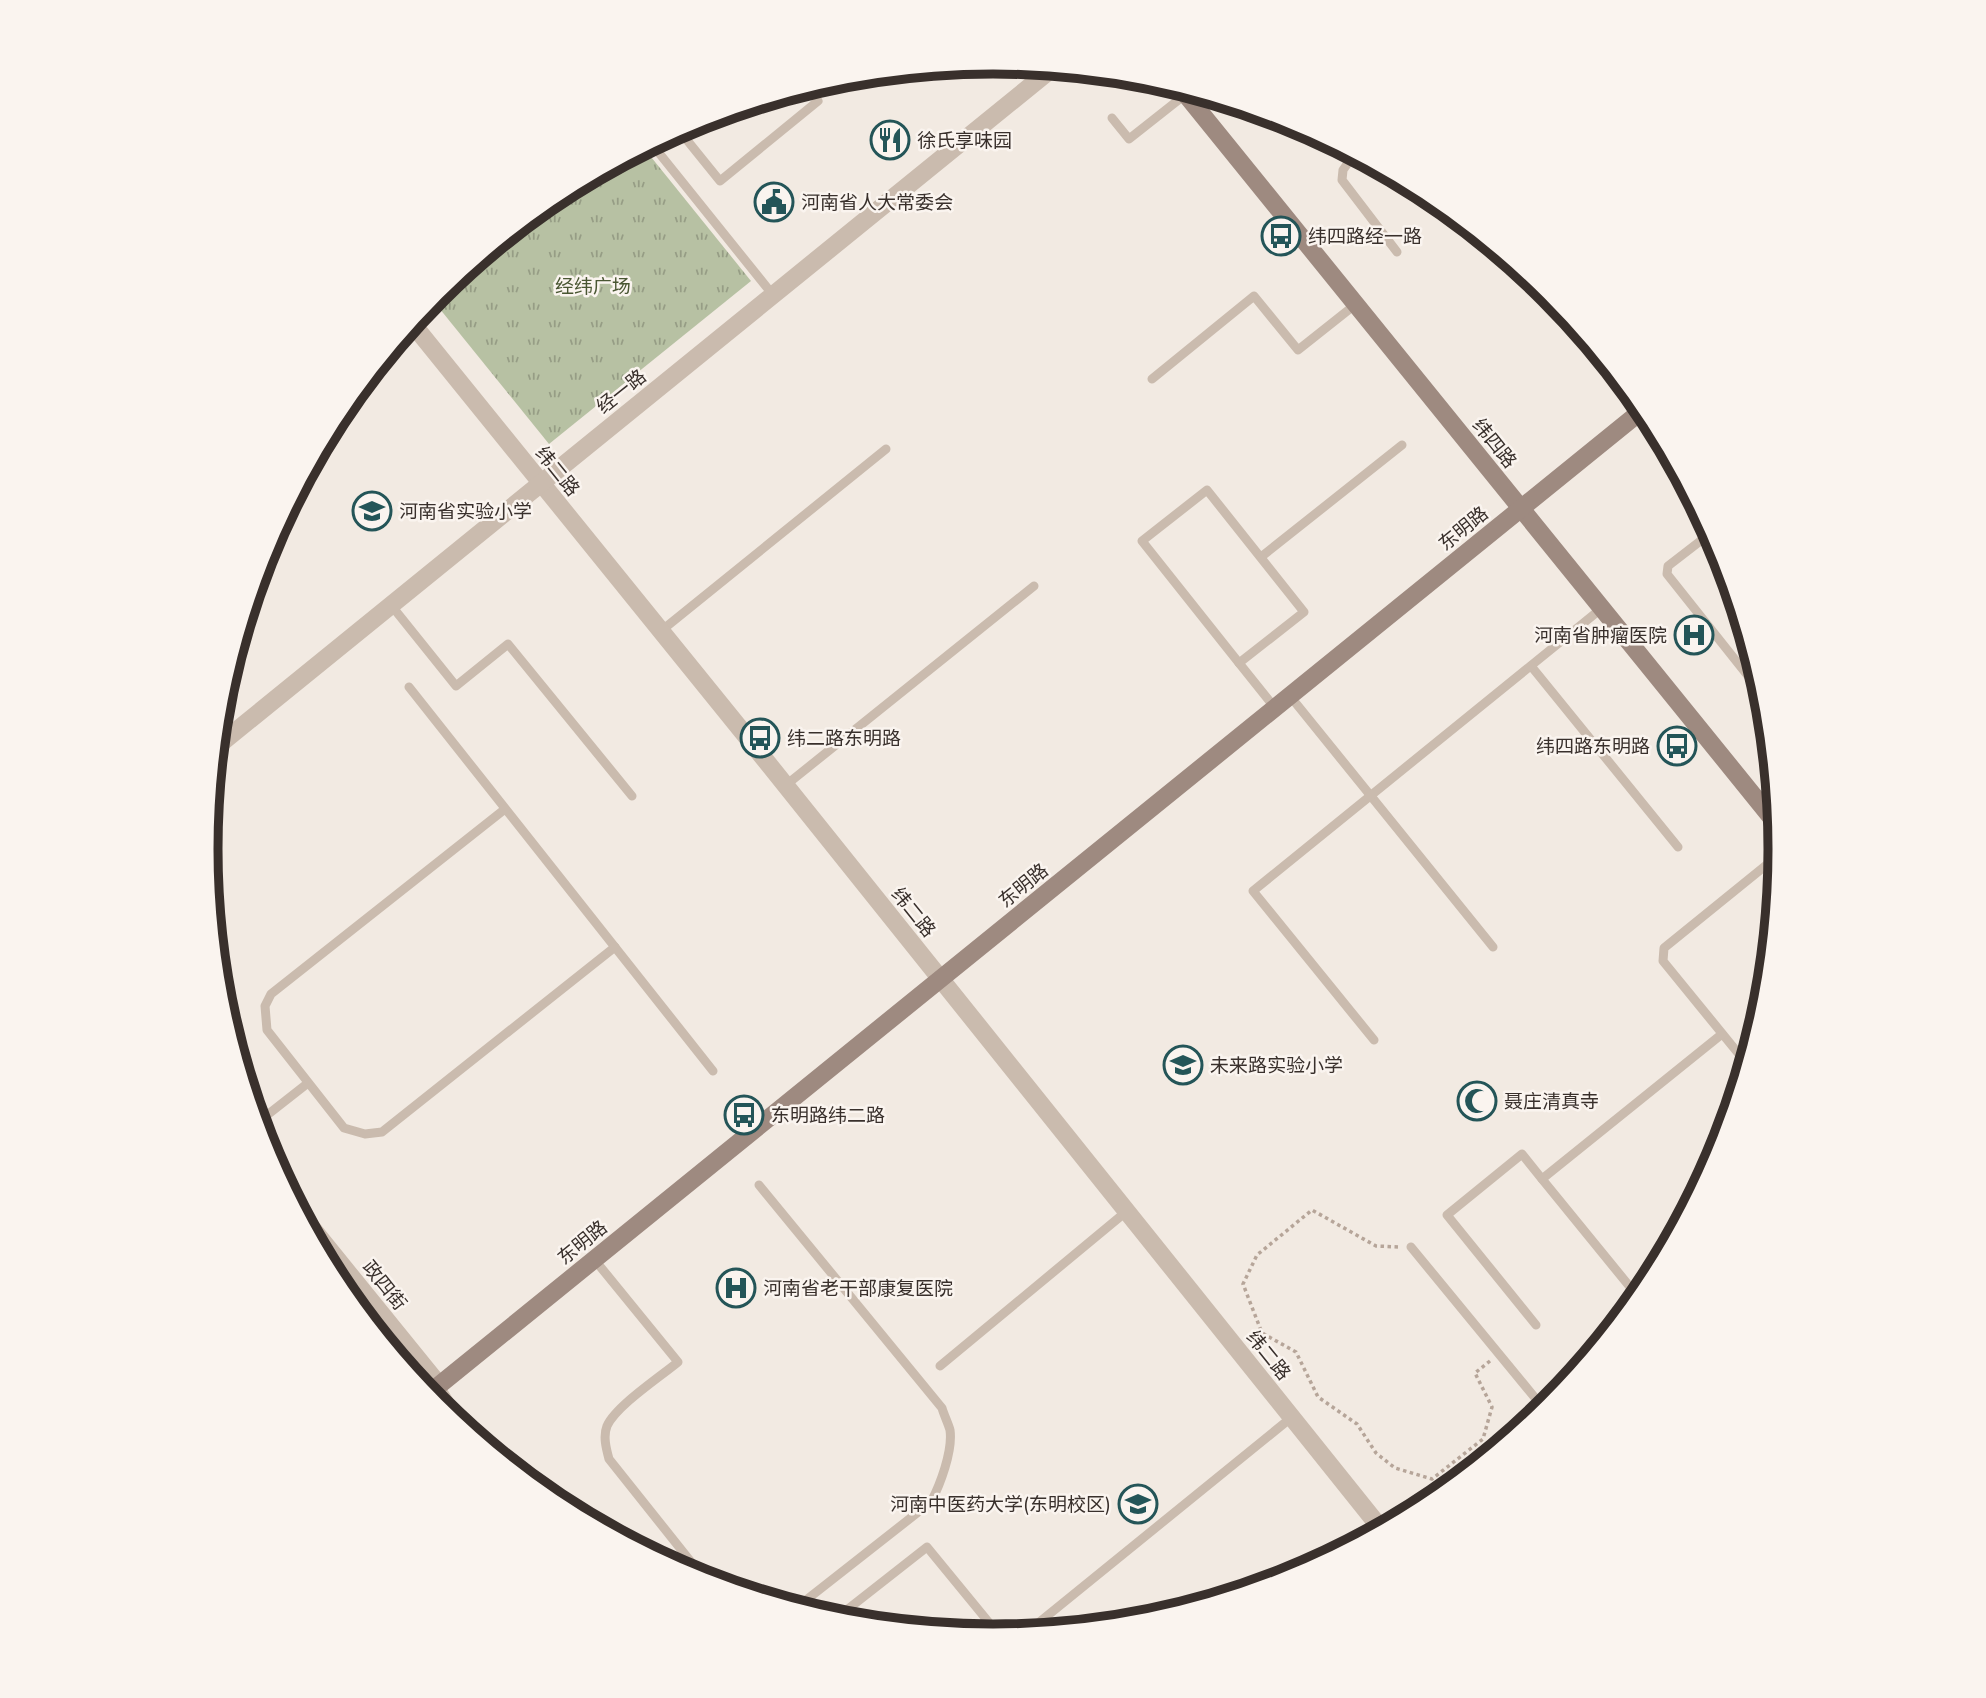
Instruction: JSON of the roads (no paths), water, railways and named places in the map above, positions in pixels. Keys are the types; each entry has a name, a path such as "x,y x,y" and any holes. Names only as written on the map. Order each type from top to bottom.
{"street":[{"name":"经一路","path":"225,740 1044,75"},
{"name":"纬四路","path":"1189,99 1768,813"},
{"name":"纬二路","path":"417,331 786,785 1377,1523"},
{"name":"东明路","path":"436,1388 1636,415"}],"lane":[{"path":"1034,75 1038,80"},
{"path":"685,138 720,181 818,101 813,95"},
{"path":"1112,118 1129,139 1176,96"},
{"path":"657,150 774,295"},
{"path":"1349,160 1343,170 1342,180 1397,252"},
{"path":"1152,379 1254,296 1298,350 1356,304"},
{"path":"1261,558 1402,445"},
{"path":"661,631 886,449"},
{"path":"1239,663 1304,612 1207,490 1142,541 1239,663 1275,708"},
{"path":"1703,539 1668,566 1667,574 1749,676"},
{"path":"786,785 1034,586"},
{"path":"391,605 456,686 508,643 632,796"},
{"path":"1374,1040 1253,891 1602,608"},
{"path":"1531,666 1678,847"},
{"path":"409,687 713,1071"},
{"path":"1290,696 1493,947"},
{"path":"505,808 271,994 265,1006 267,1030 308,1083 344,1128 365,1134 382,1132 615,947"},
{"path":"1740,1056 1663,961 1664,948 1768,863"},
{"path":"1542,1180 1722,1034"},
{"path":"266,1116 308,1083"},
{"path":"1536,1325 1447,1215 1522,1154 1632,1289"},
{"path":"759,1185 942,1408 950,1432 939,1488 930,1502 805,1601"},
{"path":"940,1366 1127,1212"},
{"path":"1411,1247 1537,1401"},
{"path":"594,1259 678,1362 616,1413 607,1427 605,1439 609,1459 693,1564"},
{"path":"1039,1623 1292,1417"},
{"path":"846,1611 927,1547 990,1624"}],"place":[{"name":"徐氏享味园","path":"890,140"},
{"name":"河南省人大常委会","path":"774,202"},
{"name":"纬四路经一路","path":"1281,236"},
{"name":"河南省实验小学","path":"372,511"},
{"name":"河南省肿瘤医院","path":"1694,635"},
{"name":"纬二路东明路","path":"760,738"},
{"name":"纬四路东明路","path":"1677,746"},
{"name":"未来路实验小学","path":"1183,1065"},
{"name":"聂庄清真寺","path":"1477,1101"},
{"name":"东明路纬二路","path":"744,1115"},
{"name":"河南省老干部康复医院","path":"736,1288"},
{"name":"河南中医药大学(东明校区)","path":"1138,1504"}],"park label":[{"name":"经纬广场","path":"593,286"}]}
